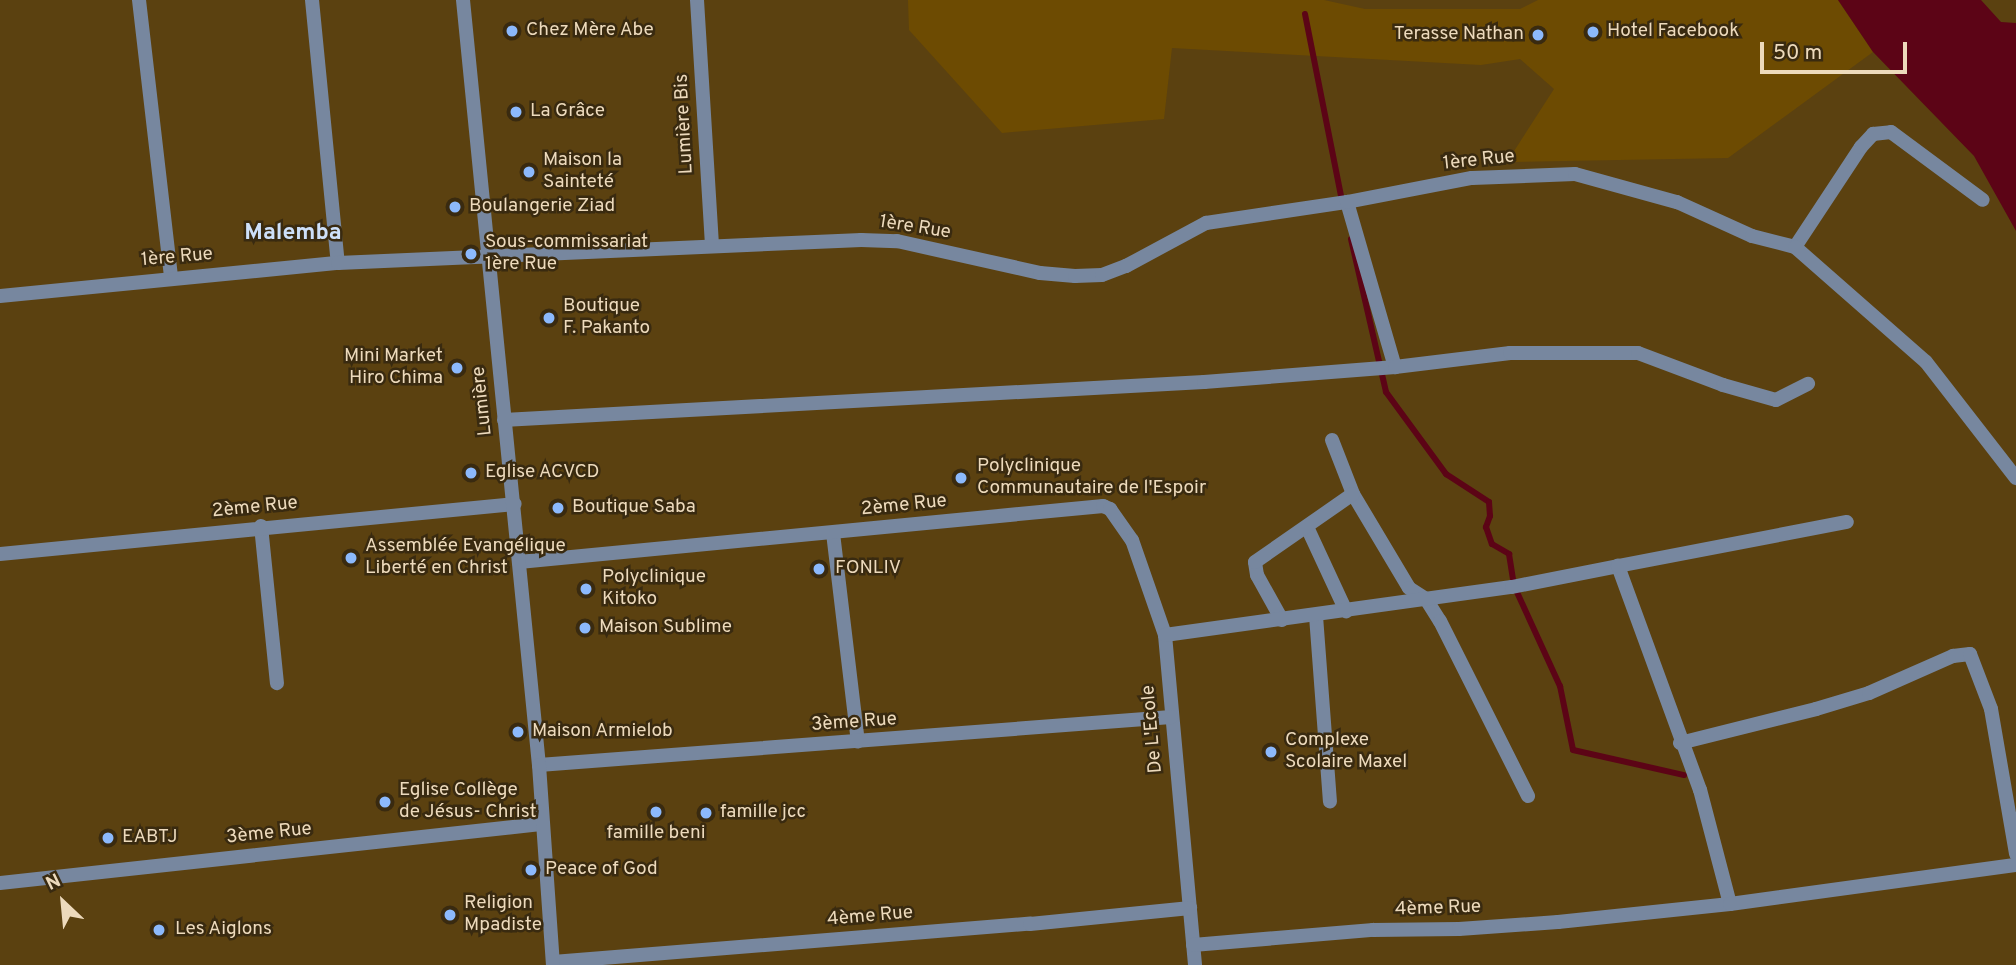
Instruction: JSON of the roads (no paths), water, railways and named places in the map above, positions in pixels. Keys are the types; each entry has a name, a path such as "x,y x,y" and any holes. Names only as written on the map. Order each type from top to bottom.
{"street":[{"path":"139,0 171,277"},
{"path":"312,0 338,263"},
{"name":"Lumière","path":"463,0 487,254 515,504 539,765 541,824 553,964"},
{"name":"Lumière Bis","path":"697,0 712,246"},
{"path":"1983,200 1891,132 1873,134 1860,147 1795,247 1926,362 2016,478"},
{"name":"1ère Rue","path":"0,296 171,277 338,263 487,254 878,240 1040,273 1102,275 1126,266 1206,223 1343,202 1472,178 1575,174 1677,202 1752,236 1795,247"},
{"path":"1343,202 1395,367"},
{"path":"505,420 1204,382 1395,367 1510,353 1638,353 1723,385 1776,400 1808,384"},
{"path":"1332,440 1353,494 1409,588 1426,599 1528,796"},
{"path":"1282,620 1254,568 1255,562 1353,494"},
{"name":"2ème Rue","path":"0,554 261,526 515,504"},
{"name":"2ème Rue","path":"519,562 1104,506"},
{"name":"De L'Ecole","path":"1104,506 1132,540 1165,635 1195,965"},
{"path":"1165,635 1316,616 1450,593 1512,587 1847,522"},
{"path":"261,526 277,683"},
{"path":"1307,527 1346,611"},
{"path":"834,533 858,742"},
{"path":"1618,566 1680,743 1700,790 1730,904"},
{"path":"1316,616 1330,802"},
{"path":"1680,743 1869,693 1954,656 1970,654 1991,709 2016,854"},
{"name":"3ème Rue","path":"539,765 1171,717"},
{"name":"3ème Rue","path":"0,883 541,824"},
{"name":"4ème Rue","path":"1194,945 1373,930 1459,929 1558,922 1730,904 2016,865"},
{"name":"4ème Rue","path":"553,964 1190,908"}],"waterway":[{"path":"1305,14 1342,201"},
{"path":"1351,239 1386,392 1446,474 1489,502 1490,516 1486,527 1492,544 1509,554 1513,579"},
{"path":"1516,590 1560,686 1573,750 1684,775"}],"place":[{"name":"Chez Mère Abe","path":"512,31"},
{"name":"Hotel Facebook","path":"1593,32"},
{"name":"Terasse Nathan","path":"1538,35"},
{"name":"La Grâce","path":"516,112"},
{"name":"Maison la Sainteté","path":"529,172"},
{"name":"Boulangerie Ziad","path":"455,207"},
{"name":"Sous-commissariat 1ère Rue","path":"471,254"},
{"name":"Boutique F. Pakanto","path":"549,318"},
{"name":"Mini Market Hiro Chima","path":"457,368"},
{"name":"Eglise ACVCD","path":"471,473"},
{"name":"Polyclinique Communautaire de l'Espoir","path":"961,478"},
{"name":"Boutique Saba","path":"558,508"},
{"name":"Assemblée Evangélique Liberté en Christ","path":"351,558"},
{"name":"FONLIV","path":"819,569"},
{"name":"Polyclinique Kitoko","path":"586,589"},
{"name":"Maison Sublime","path":"585,628"},
{"name":"Maison Armielob","path":"518,732"},
{"name":"Complexe Scolaire Maxel","path":"1271,752"},
{"name":"Eglise Collège de Jésus- Christ","path":"385,802"},
{"name":"famille beni","path":"656,812"},
{"name":"famille jcc","path":"706,813"},
{"name":"EABTJ","path":"108,838"},
{"name":"Peace of God","path":"531,870"},
{"name":"Religion Mpadiste","path":"450,915"},
{"name":"Les Aiglons","path":"159,930"}],"district":[{"name":"Malemba","path":"293,234"}]}
